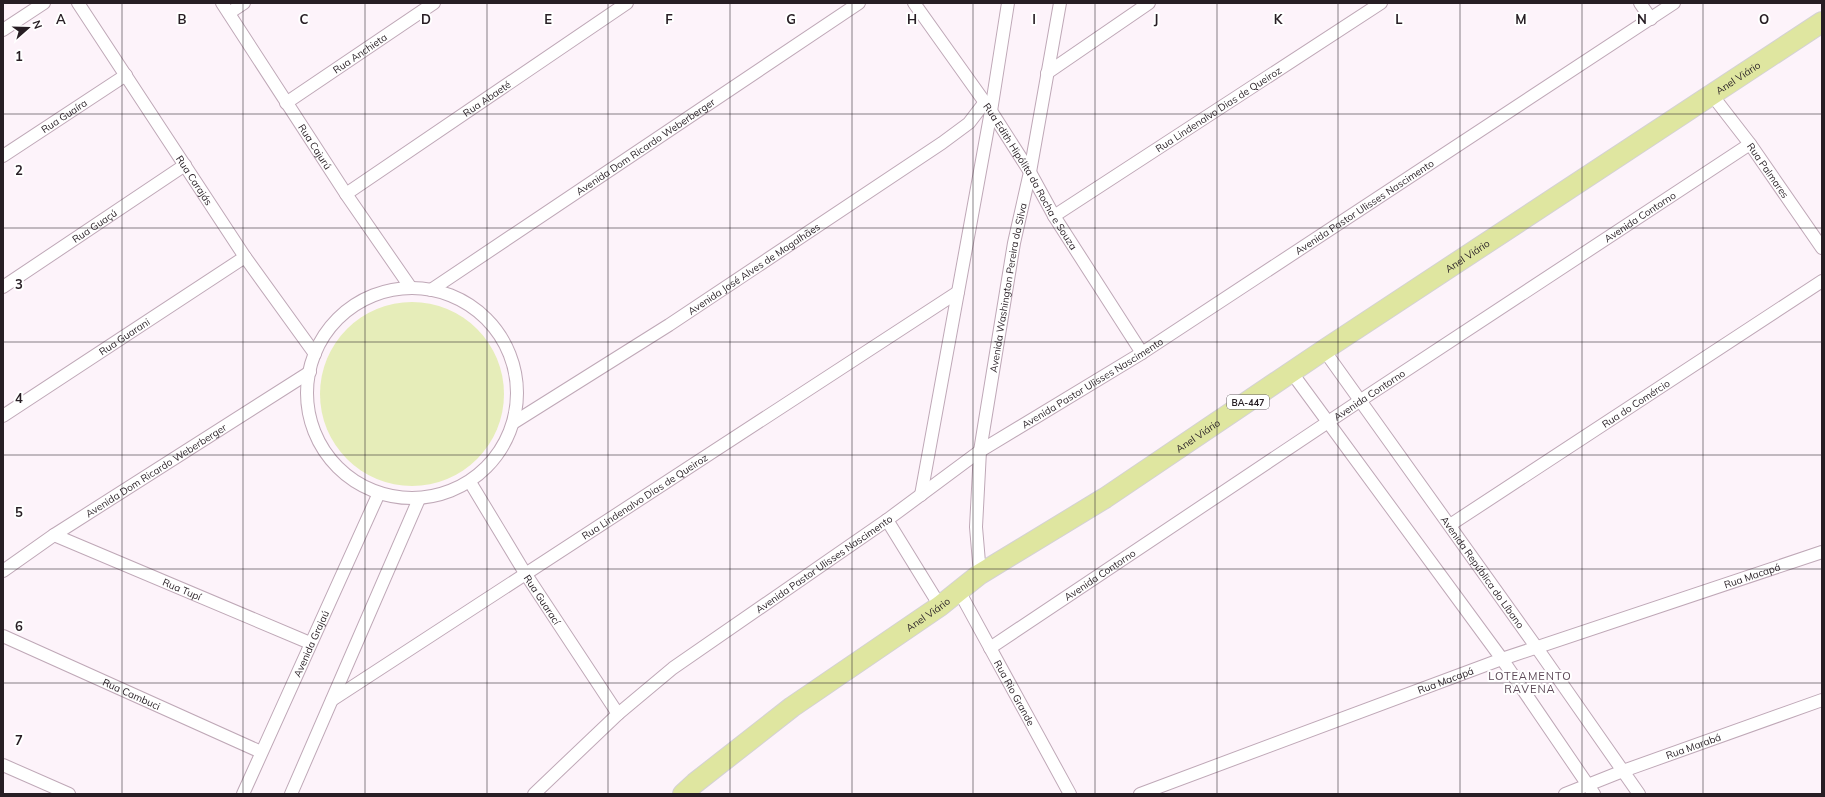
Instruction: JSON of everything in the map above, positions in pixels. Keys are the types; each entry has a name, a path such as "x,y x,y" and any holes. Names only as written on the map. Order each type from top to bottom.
{"main road":[{"name":"Anel Viário","path":"683,794 694,783 792,706 940,606 980,574 1105,498 1324,350 1822,22"}],"street":[{"path":"3,30 44,3"},
{"name":"Rua Carajás","path":"78,3 245,256 315,354"},
{"path":"225,8 244,3"},
{"name":"Rua Anchieta","path":"286,103 434,3"},
{"name":"Rua Abaeté","path":"346,194 627,3"},
{"name":"Avenida Dom Ricardo Weberberger","path":"431,290 859,3"},
{"name":"Rua Edith Hipólita da Rocha e Souza","path":"914,3 988,107 1030,172 1054,216 1142,353"},
{"path":"921,495 958,292 988,107 1008,3"},
{"name":"Avenida Washington Pereira da Silva","path":"980,574 976,527 980,451 1014,243 1030,172 1060,3"},
{"path":"1047,73 1148,3"},
{"name":"Rua Lindenalvo Dias de Queiroz","path":"1054,216 1381,3"},
{"path":"1640,3 1651,19"},
{"name":"Avenida Pastor Ulisses Nascimento","path":"534,794 618,714 673,668 887,520 980,451 1142,353 1674,3"},
{"name":"Rua Cajurú","path":"225,8 346,194 411,288"},
{"name":"Rua Guaíra","path":"3,156 126,75"},
{"name":"Rua Palmares","path":"1712,95 1750,144 1822,248"},
{"name":"Avenida José Alves de Magalhães","path":"513,423 669,324 942,143 988,107"},
{"name":"Avenida Contorno","path":"990,648 1360,400 1750,144"},
{"name":"Rua Guaçú","path":"3,286 185,165"},
{"name":"Rua Guarani","path":"3,416 245,256"},
{"name":"Rua do Comércio","path":"1450,525 1822,281"},
{"path":"411,288 431,290 458,299 483,316 501,338 513,365 517,394 513,423 504,446 489,466 470,482 445,494 419,499 399,498 379,493 346,475 321,446 309,410 310,372 315,354 324,336 334,323 356,304 382,292 411,288"},
{"name":"Rua Lindenalvo Dias de Queiroz","path":"332,700 958,292"},
{"name":"Avenida República do Líbano","path":"1324,350 1450,525 1639,794"},
{"name":"Avenida Dom Ricardo Weberberger","path":"3,570 54,535 310,372"},
{"path":"1292,373 1502,659 1591,790"},
{"name":"Rua Guarací","path":"470,482 525,573 618,714"},
{"name":"Avenida Grajaú","path":"243,794 379,493"},
{"path":"291,794 419,499"},
{"path":"887,520 940,606"},
{"name":"Rua Tupí","path":"54,535 310,644"},
{"name":"Rua Macapá","path":"1140,794 1502,659 1822,552"},
{"name":"Rua Rio Grande","path":"959,591 1070,794"},
{"name":"Rua Cambuci","path":"3,636 261,752"},
{"name":"Rua Marabá","path":"1564,794 1591,790 1623,770 1822,700"},
{"path":"3,765 70,794"}],"green space":[{"path":"403,302 421,302 447,309 463,318 477,329 488,343 497,359 504,385 504,403 497,429 488,445 477,459 455,475 439,482 421,486 403,486 385,482 369,475 354,465 341,452 331,437 324,421 320,403 320,385 324,367 331,351 341,336 354,323 369,313 385,306"}],"district":[{"name":"LOTEAMENTO RAVENA","path":"1530,682"}]}
